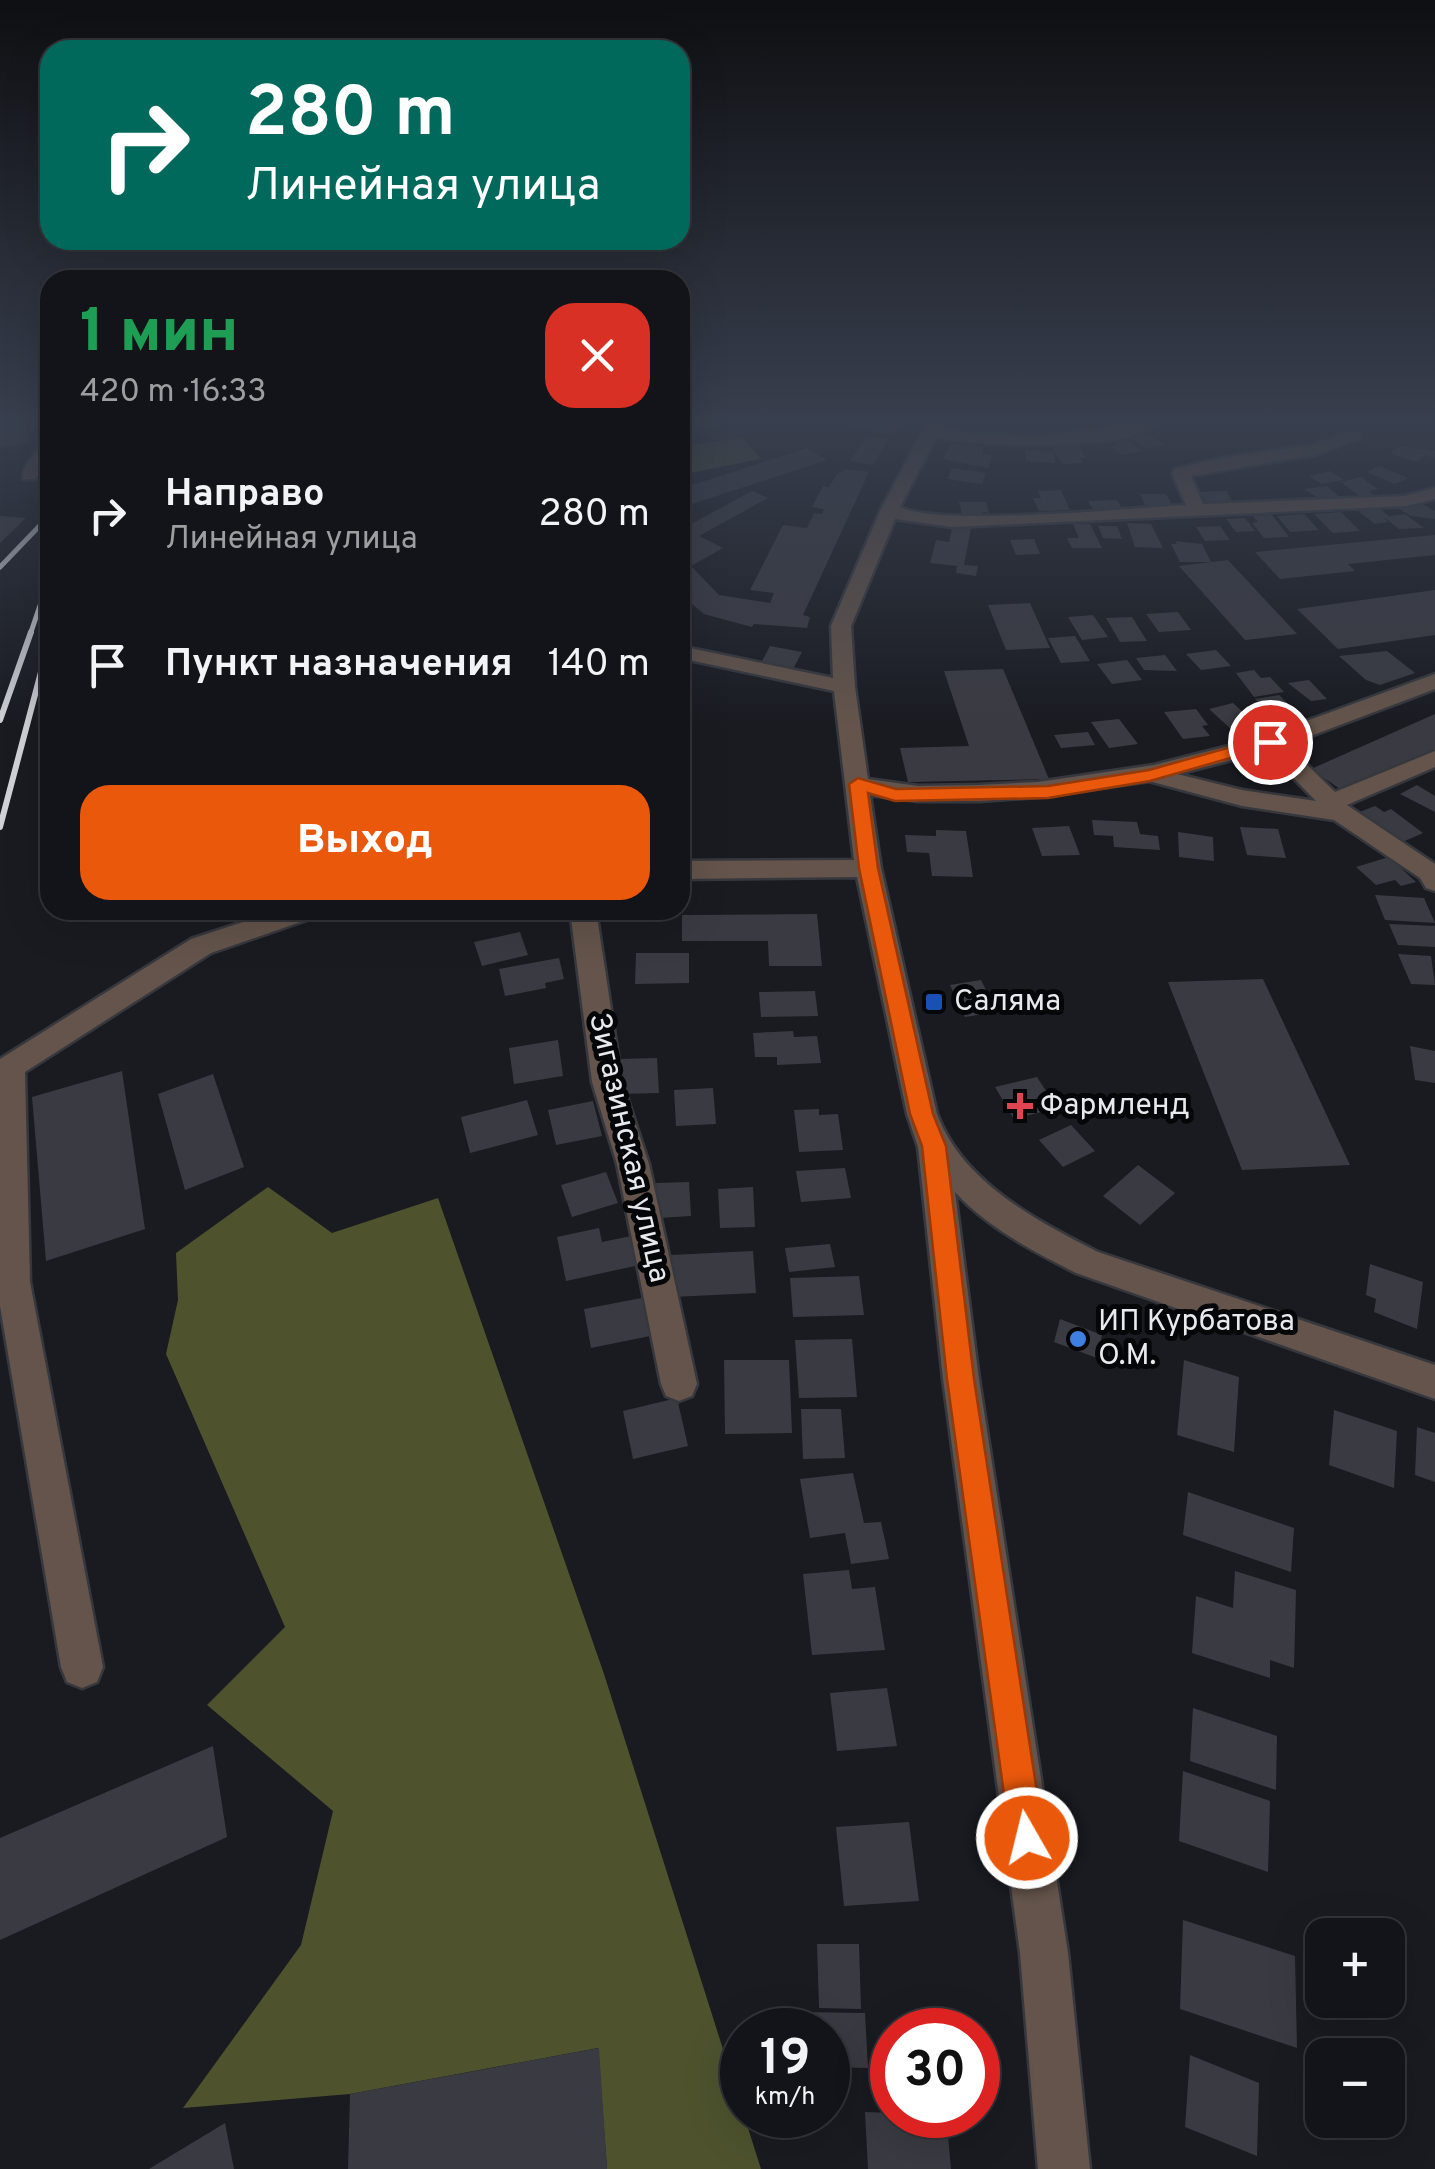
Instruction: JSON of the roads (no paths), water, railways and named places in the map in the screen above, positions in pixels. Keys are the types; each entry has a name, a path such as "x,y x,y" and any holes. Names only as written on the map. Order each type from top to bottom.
{"street":[{"path":"884,524 841,626 844,688 868,868 922,1114 934,1146 961,1379 1044,1953 1064,2169"},
{"path":"690,654 844,688"},
{"path":"858,784 895,795 1048,792 1150,776 1362,712 1435,681"},
{"path":"1270,742 1336,808 1433,875"},
{"path":"1150,776 1242,798 1336,808 1435,758"},
{"path":"690,870 868,868"},
{"path":"82,1668 14,1282 10,1067 201,946 279,920"},
{"name":"Зигазинская улица","path":"584,920 607,1082 633,1164 679,1384"},
{"path":"934,1146 982,1200 1038,1237 1088,1263 1435,1382"}],"railway":[{"path":"0,567 40,525"},
{"path":"30,635 40,606"},
{"path":"0,720 31,632"},
{"path":"0,827 40,676"}],"place":[{"name":"Саляма","path":"934,1002"},
{"name":"Фармленд","path":"1020,1106"},
{"name":"ИП Курбатова О.М.","path":"1078,1339"}]}
